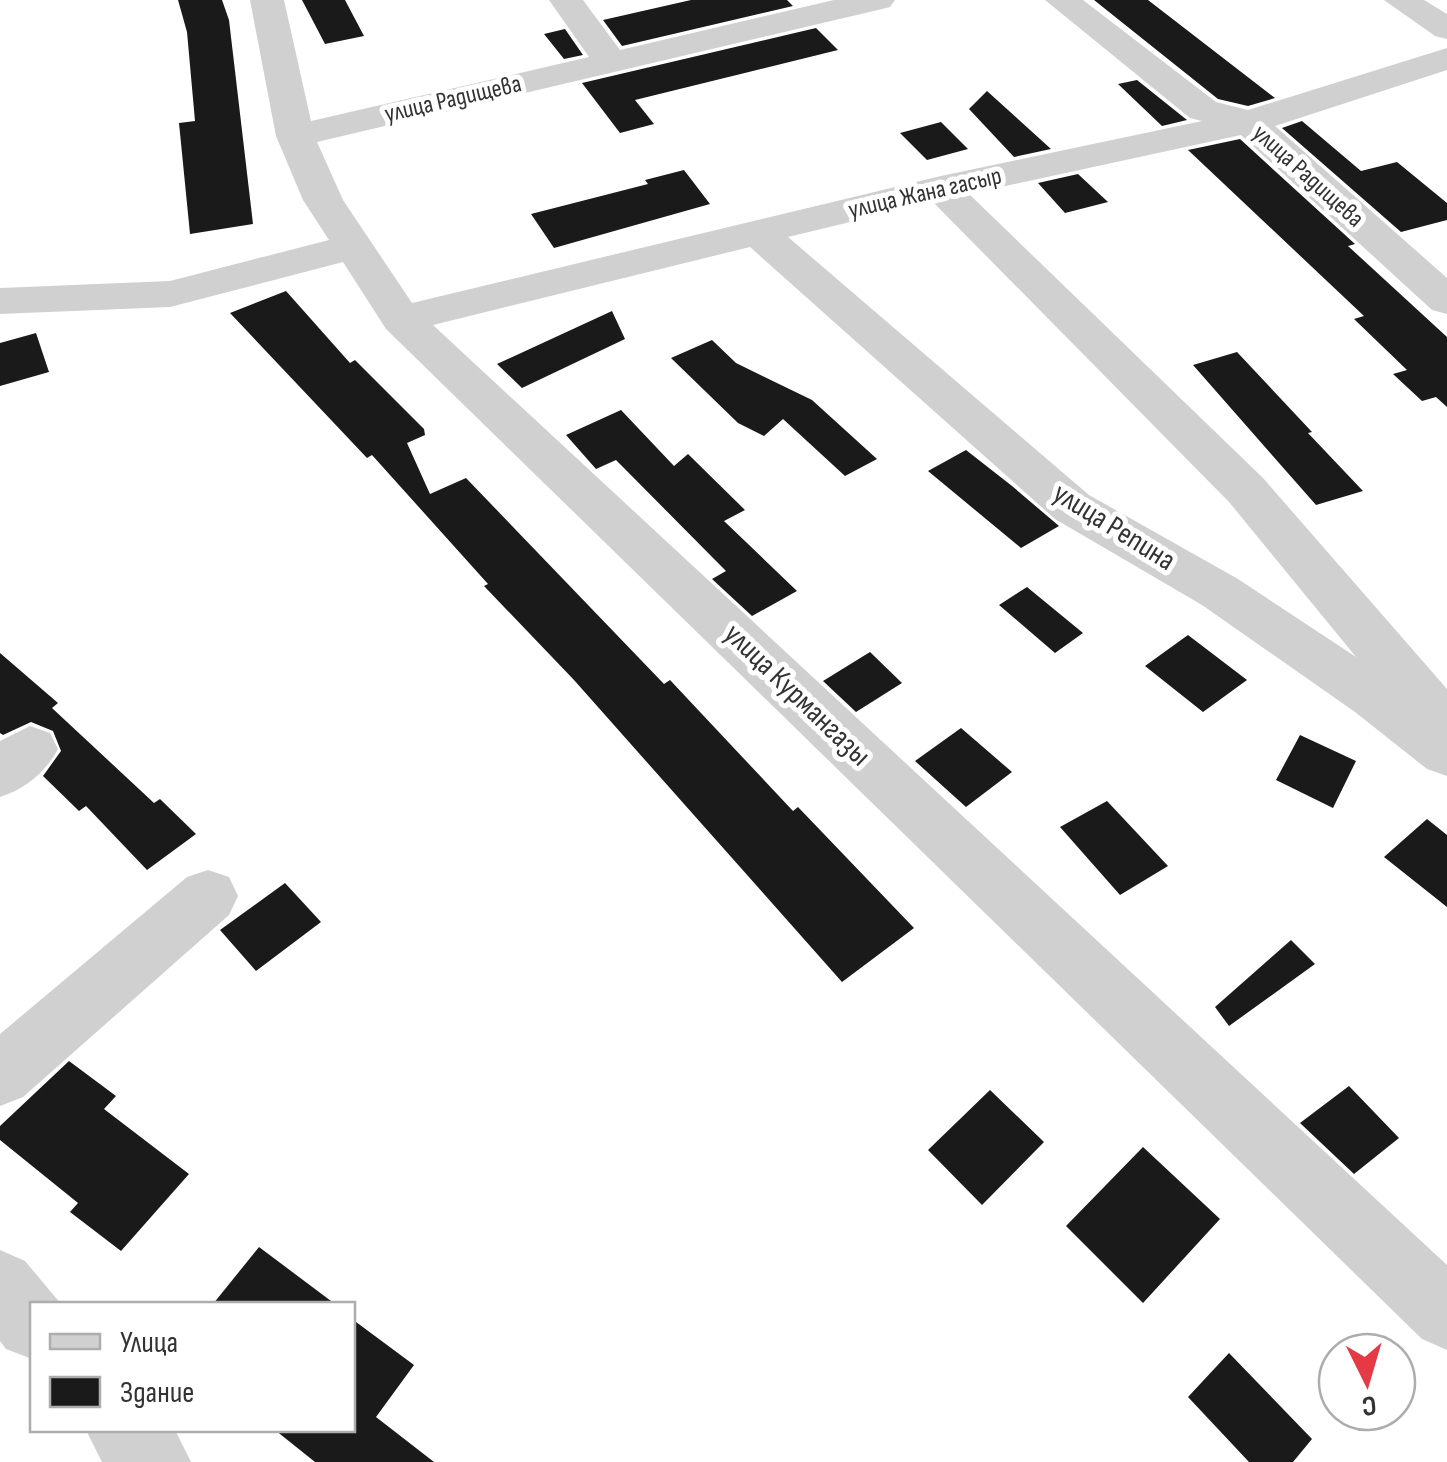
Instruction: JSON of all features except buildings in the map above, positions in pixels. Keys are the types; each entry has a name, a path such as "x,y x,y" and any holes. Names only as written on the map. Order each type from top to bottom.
{"street":[{"name":"улица Курмангазы","path":"266,0 295,136 323,200 402,319 1447,1314"},
{"path":"566,0 611,62"},
{"name":"улица Радищева","path":"295,136 878,0"},
{"name":"улица Радищева","path":"1062,0 1203,110 1249,122 1447,301"},
{"path":"1401,0 1447,30"},
{"name":"улица Жана гасыр","path":"402,319 942,188 1249,122 1447,60"},
{"path":"942,188 1246,490 1422,699 1447,722"},
{"name":"улица Репина","path":"758,233 1072,507 1220,592 1374,697 1447,754"},
{"path":"0,301 170,294 352,247"},
{"path":"0,1076 208,896"},
{"path":"0,1286 30,1321"},
{"path":"126,1432 153,1462"}]}
